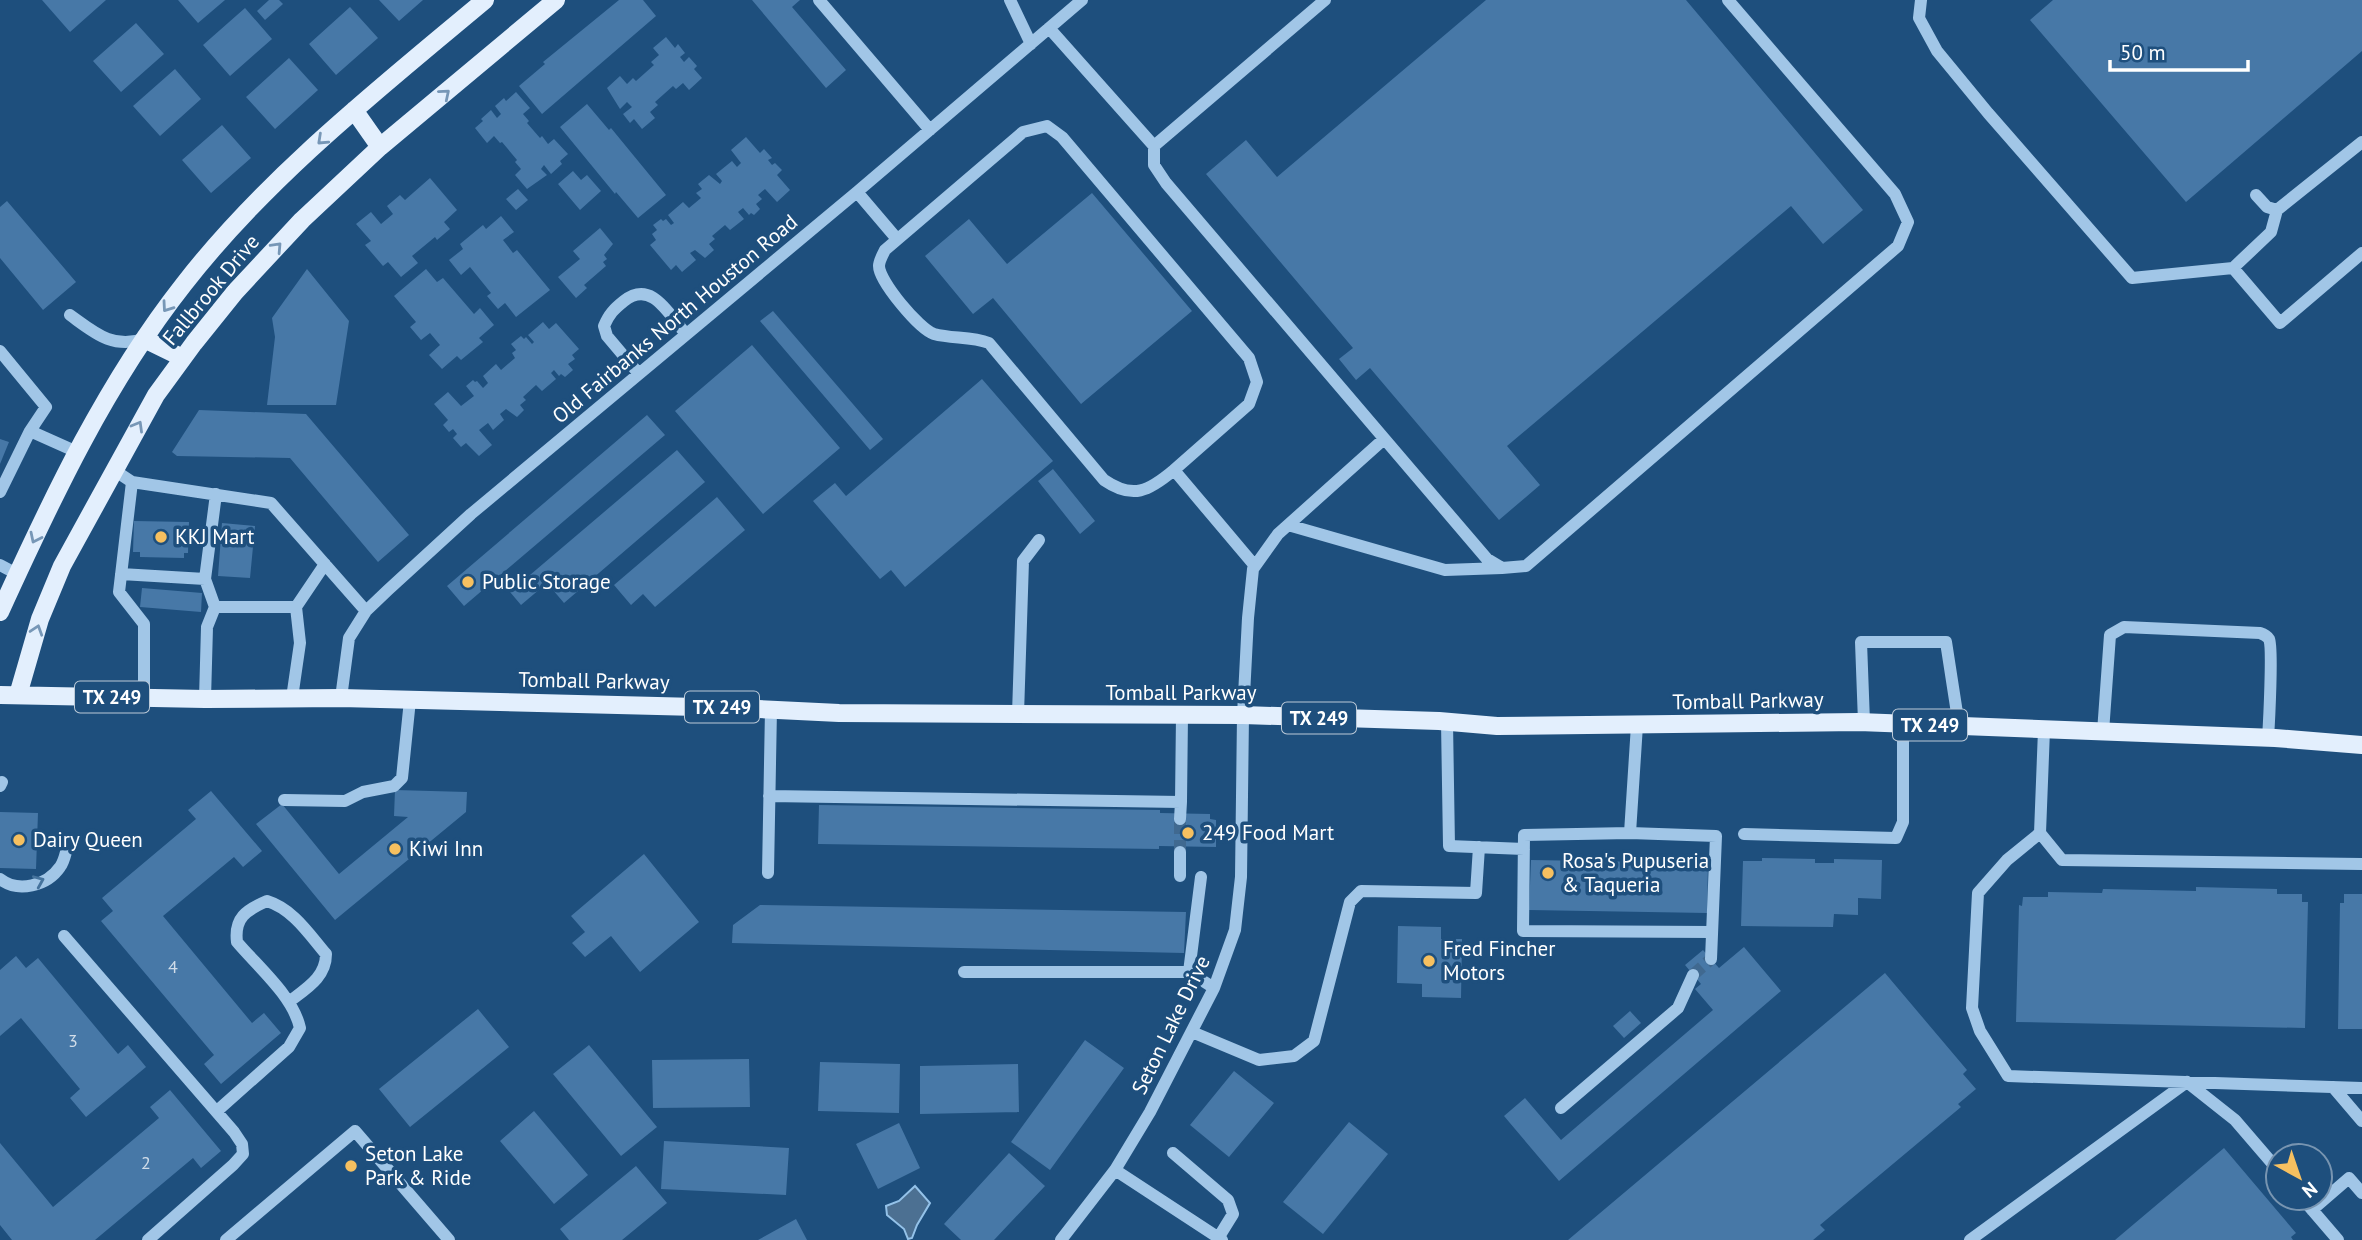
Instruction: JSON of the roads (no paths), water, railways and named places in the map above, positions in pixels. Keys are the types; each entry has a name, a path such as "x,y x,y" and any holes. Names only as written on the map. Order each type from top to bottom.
{"main road":[{"name":"Fallbrook Drive","path":"0,612 95,416 144,339 184,284 228,233 355,110 485,0"},
{"name":"Fallbrook Drive","path":"9,695 62,566 156,395 183,358 235,292 286,237 380,147 556,0"},
{"path":"355,110 380,147"},
{"path":"144,339 183,358"},
{"name":"Tomball Parkway","path":"9,695 205,699 341,698 839,713 1244,715 1497,726 1864,722 2268,738 2362,745"}],"street":[{"path":"819,0 930,130"},
{"path":"1010,0 1031,44"},
{"name":"Old Fairbanks North Houston Road","path":"341,698 349,638 366,611 471,514 1082,0"},
{"path":"1154,146 1325,0"},
{"path":"1288,525 1445,570 1525,566 1898,246 1908,222 1895,194 1728,0"},
{"path":"1921,0 1919,18 1937,51 2132,278 2233,268 2271,232 2277,210 2362,142"},
{"path":"1049,28 1154,146 1154,165 1166,183 1487,559 1502,568"},
{"path":"1047,126 1062,137 1249,358 1257,382 1249,404 1174,470 1152,488 1136,492 1116,489 1104,480 989,343 979,339 933,334 921,326 885,282 879,265 885,250 1023,132 1047,126"},
{"path":"857,192 897,239"},
{"path":"2256,195 2267,207 2277,210"},
{"path":"2233,268 2280,323 2362,253"},
{"path":"639,374 607,336 604,326 609,313 633,294 644,292 654,297 686,334"},
{"path":"70,315 99,336 120,343 144,339"},
{"path":"0,351 46,407 30,430 0,492"},
{"path":"30,430 77,452"},
{"path":"1174,470 1255,566 1278,534 1384,439"},
{"path":"114,470 132,482 271,503 366,611"},
{"path":"132,482 119,592 144,624 144,698"},
{"path":"205,699 207,627 215,607 205,579 216,494"},
{"path":"1018,714 1023,561 1039,540"},
{"path":"292,698 300,643 296,607 325,564"},
{"path":"0,565 18,574"},
{"name":"Seton Lake Drive","path":"1060,1240 1115,1170 1150,1112 1214,988 1235,930 1241,877 1248,618 1255,566"},
{"path":"121,574 205,579"},
{"path":"215,607 296,607"},
{"path":"2103,732 2110,635 2124,627 2260,633 2266,636 2269,640 2270,661 2268,738"},
{"path":"1864,722 1861,642 1946,642 1959,726"},
{"path":"284,800 345,801 363,792 383,790 399,781 402,778 410,700"},
{"path":"768,873 771,709"},
{"path":"1180,819 1182,715"},
{"path":"1447,722 1448,846 1524,849"},
{"path":"1744,834 1896,838 1903,822 1903,724"},
{"path":"1630,832 1637,725"},
{"path":"2044,730 2040,833 2062,860 2362,864"},
{"path":"769,796 1181,802"},
{"path":"1710,959 1712,932 1716,836 1630,832 1524,835 1523,932 1712,932"},
{"path":"2040,833 2007,860 1978,893 1972,1008 1980,1031 2008,1076 2362,1088"},
{"path":"1192,1032 1259,1060 1294,1056 1314,1041 1350,902 1362,891 1476,893 1479,847"},
{"path":"0,879 6,884 23,887 42,883 60,867 66,852"},
{"path":"1180,852 1180,876"},
{"path":"1189,972 1200,877"},
{"path":"217,1111 296,1038 300,1028 298,1014 290,1001 237,942 235,929 241,918 253,907 267,901 281,905 295,917 326,954 326,965 315,982 290,1001"},
{"path":"64,936 217,1111 242,1144 243,1154 148,1240"},
{"path":"964,972 1189,972 1214,988"},
{"path":"1561,1108 1678,1008 1693,975"},
{"path":"2187,1082 2235,1120 2264,1154"},
{"path":"1969,1240 2187,1082"},
{"path":"2333,1087 2362,1121"},
{"path":"226,1240 355,1131 449,1240"},
{"path":"1115,1170 1219,1239 1233,1214 1228,1200 1173,1153"},
{"path":"2334,1191 2349,1178 2362,1193"},
{"path":"2314,1212 2338,1240"}],"water":[{"path":"915,1186 930,1203 912,1238 908,1239 904,1229 887,1215 886,1206 899,1201"}],"tunnel":[{"path":"1180,819 1180,852"},
{"path":"1693,975 1711,959"}],"place":[{"name":"KKJ Mart","path":"161,537"},
{"name":"Public Storage","path":"468,582"},
{"name":"249 Food Mart","path":"1188,833"},
{"name":"Dairy Queen","path":"19,840"},
{"name":"Kiwi Inn","path":"395,849"},
{"name":"Rosa's Pupuseria & Taqueria","path":"1548,873"},
{"name":"Fred Fincher Motors","path":"1429,961"},
{"name":"Seton Lake Park & Ride","path":"351,1166"}]}
